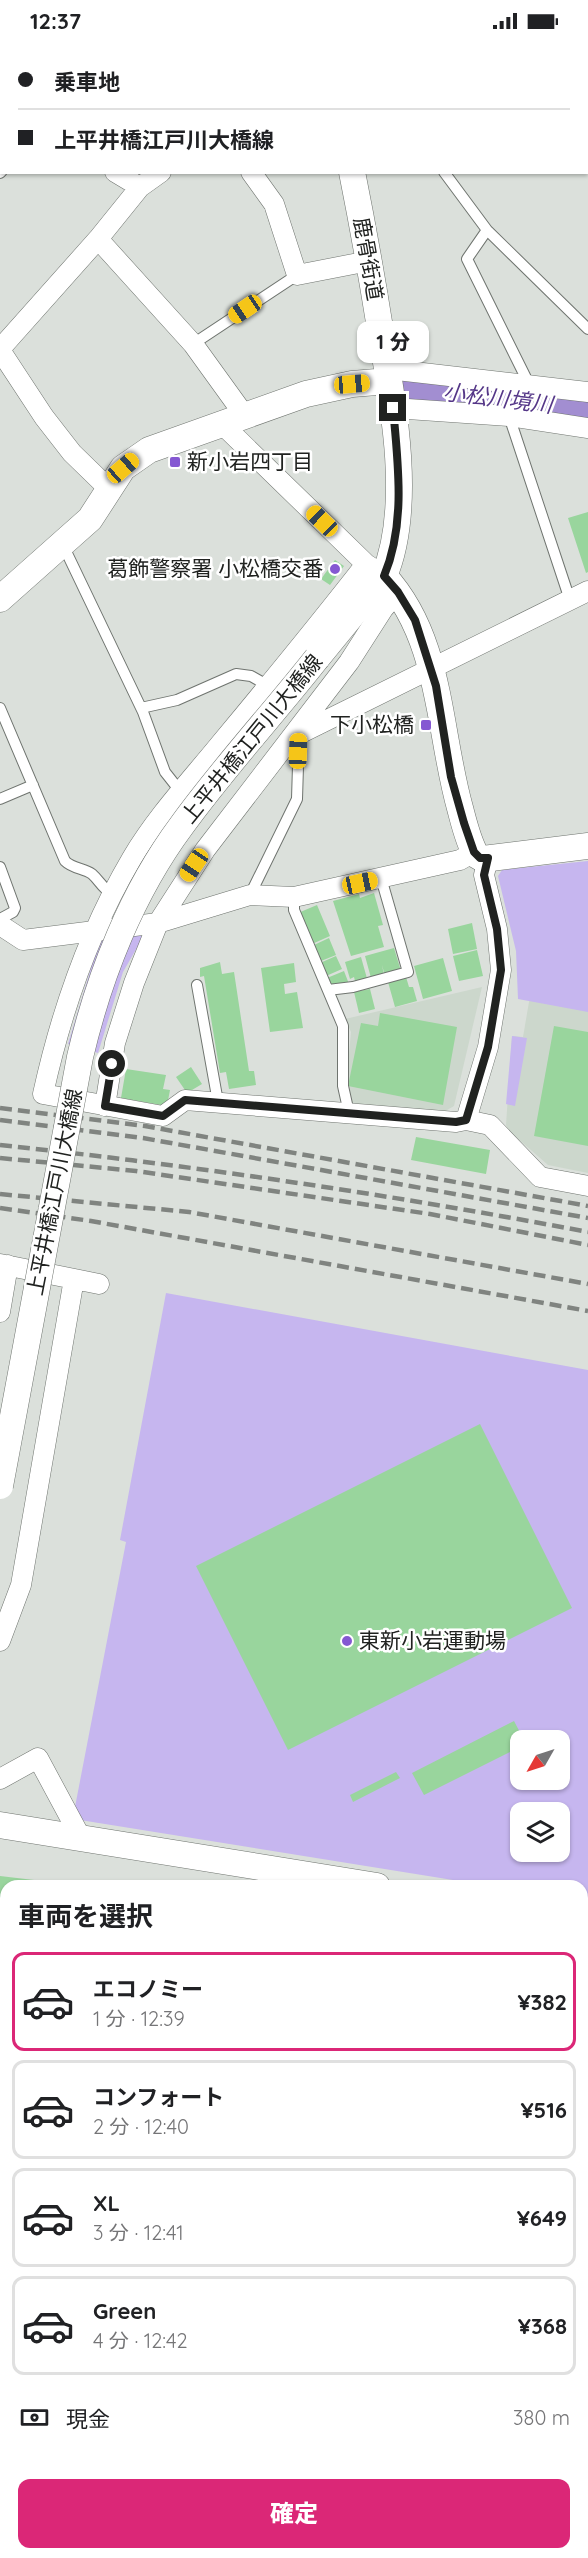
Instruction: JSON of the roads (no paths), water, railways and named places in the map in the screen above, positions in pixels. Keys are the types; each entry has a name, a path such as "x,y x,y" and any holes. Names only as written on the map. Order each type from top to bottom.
{"street":[{"path":"118,174 140,188"},
{"path":"108,488 72,453 44,417 0,349 140,188 158,174"},
{"path":"252,174 274,204 297,275 369,261"},
{"name":"鹿骨街道","path":"352,174 388,375"},
{"path":"98,239 193,344 234,420 383,577 415,620 440,704 451,777 481,855 497,929 501,970 488,1047 466,1120"},
{"path":"0,599 90,519 123,468 149,450 306,394 388,375 529,384 588,392"},
{"name":"上平井橋江戸川大橋線","path":"0,1486 80,1057 97,991 135,903 158,861 182,825 383,577 390,561 398,510 393,408 388,375"},
{"path":"393,408 509,416 588,428"},
{"path":"383,577 267,685 180,791 132,858 95,931 64,1014 43,1095 163,1116 185,1100 456,1122 466,1120 490,1125 540,1177 588,1186"},
{"path":"105,1106 115,1043 134,983 158,923 205,850 294,737 349,662 383,609 383,577"},
{"path":"294,737 588,591"},
{"path":"0,925 23,940 158,923 250,895 294,897 481,855 588,846"},
{"path":"0,1312 4,1264 99,1284"},
{"path":"0,1641 21,1585 74,1280"},
{"path":"0,1779 38,1758 81,1838"},
{"path":"0,1825 340,1880"}],"lane":[{"path":"445,174 487,230 588,329"},
{"path":"487,230 467,259 529,384"},
{"path":"193,344 297,275"},
{"path":"509,416 570,600"},
{"path":"63,545 141,708 165,772 180,791"},
{"path":"141,708 177,700 236,674 251,676 267,685"},
{"path":"0,708 65,861 71,867 91,873 107,891 114,894"},
{"path":"250,895 297,799 294,737"},
{"path":"0,799 33,785"},
{"path":"0,867 15,908 0,919"},
{"path":"328,990 353,987 408,972 381,878"},
{"path":"294,897 294,910 344,1026 343,1086 348,1113"},
{"path":"197,985 218,1102"}],"waterway":[{"name":"小松川境川","path":"408,387 588,409"}],"railway":[{"path":"0,1108 145,1126 588,1206"},
{"path":"0,1120 143,1138 588,1218"},
{"path":"0,1145 295,1182 588,1232"},
{"path":"0,1158 136,1171 430,1214 588,1245"},
{"path":"0,1194 189,1212 588,1284"},
{"path":"0,1208 91,1221 588,1311"}],"place":[{"name":"新小岩四丁目","path":"175,462"},
{"name":"葛飾警察署 小松橋交番","path":"335,569"},
{"name":"下小松橋","path":"426,725"},
{"name":"東新小岩運動場","path":"347,1641"}]}
